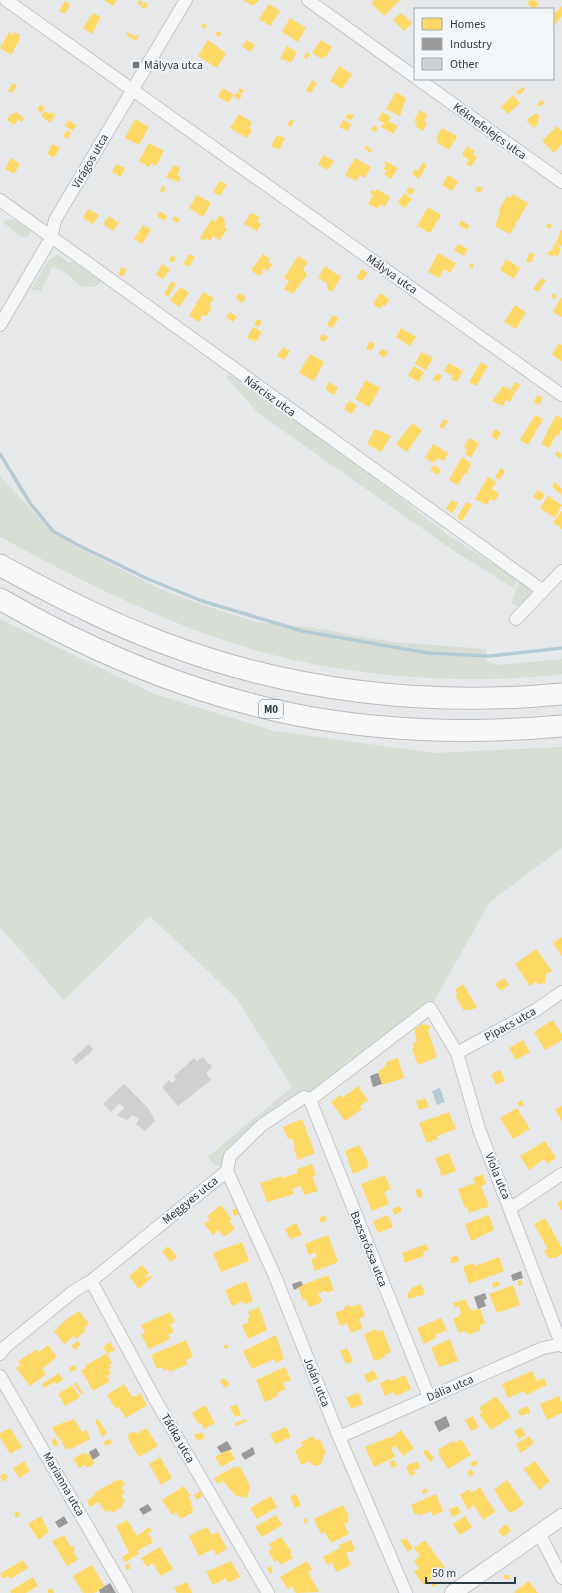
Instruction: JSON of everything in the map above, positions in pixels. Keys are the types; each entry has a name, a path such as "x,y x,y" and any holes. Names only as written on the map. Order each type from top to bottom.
{"highway":[{"path":"0,565 46,591 155,640 216,660 277,677 375,694 437,698 502,698 562,694"},
{"name":"M0","path":"0,598 35,619 142,669 264,707 344,722 417,730 507,731 562,726"}],"street":[{"name":"Mályva utca","path":"6,0 562,395"},
{"name":"Virágos utca","path":"0,325 51,238 55,220 186,0"},
{"path":"308,0 414,76"},
{"name":"Kéknefelejcs utca","path":"419,80 562,182"},
{"name":"Nárcisz utca","path":"0,200 542,590"},
{"path":"516,619 542,590 562,571"},
{"name":"Pipacs utca","path":"457,1053 536,1010 562,992"},
{"name":"Viola utca","path":"430,1008 457,1053 479,1129 511,1208 562,1345"},
{"name":"Meggyes utca","path":"0,1354 5,1347 74,1291 91,1281 227,1171 230,1156 262,1125 304,1097 310,1100 430,1008"},
{"name":"Bazsarózsa utca","path":"310,1100 429,1397"},
{"name":"Jolán utca","path":"227,1171 274,1274 339,1437 406,1593"},
{"path":"511,1208 562,1174"},
{"name":"Tátika utca","path":"91,1281 156,1401 268,1593"},
{"name":"Dália utca","path":"339,1437 542,1348 562,1345"},
{"name":"Marianna utca","path":"0,1376 126,1593"},
{"path":"453,1593 562,1517"},
{"path":"539,1533 562,1578"}],"shaded area":[{"path":"18,219 32,229 28,237 20,236 4,223 5,220"},
{"path":"58,254 68,263 74,262 102,280 95,287 80,286 64,272 52,268 41,291 31,289 48,261"},
{"path":"230,372 380,482 448,535 509,574 516,581 514,588 457,553 258,413 227,378"},
{"path":"0,476 52,531 76,546 158,588 200,604 257,622 314,628 393,642 486,649 487,661 501,665 562,659 562,674 527,678 489,679 413,677 336,668 265,653 230,642 163,617 97,587 0,537"},
{"path":"519,581 533,592 533,600 523,609 511,603"},
{"path":"0,619 152,693 274,731 435,753 562,747 562,848 490,902 430,1008 304,1097 230,1156 227,1171 214,1164 208,1157 292,1087 237,999 150,916 64,1000 0,927"}],"water":[{"path":"440,1088 445,1102 437,1105 432,1091"}],"building: Homes":[{"path":"104,0 117,0 113,6"},
{"path":"139,0 143,2 141,6 137,4"},
{"path":"243,0 259,0 253,6"},
{"path":"374,0 400,0 384,16 371,3"},
{"path":"530,0 535,0 539,5 532,8 527,3"},
{"path":"65,1 70,5 65,14 59,11"},
{"path":"145,2 148,5 145,9 141,7"},
{"path":"269,4 280,11 270,26 259,19"},
{"path":"562,6 562,16 555,25 554,14"},
{"path":"93,13 101,17 92,34 83,28"},
{"path":"401,13 412,23 404,31 393,20"},
{"path":"290,18 306,28 298,42 282,32"},
{"path":"203,23 207,26 205,29 201,26"},
{"path":"217,31 222,33 219,37 215,34"},
{"path":"9,32 13,35 15,32 20,35 20,39 11,55 0,48"},
{"path":"128,32 135,37 136,35 139,36 136,41 126,35"},
{"path":"208,40 226,53 217,68 198,56"},
{"path":"247,40 255,45 250,52 242,46"},
{"path":"321,40 332,47 326,57 324,56 322,59 312,53"},
{"path":"287,46 297,52 291,63 280,58"},
{"path":"307,52 310,54 307,59 304,57"},
{"path":"339,66 352,74 342,89 330,81"},
{"path":"312,80 317,83 311,93 306,91"},
{"path":"13,83 17,85 12,93 8,91"},
{"path":"523,87 525,90 519,95 516,92"},
{"path":"223,88 234,95 228,103 218,96"},
{"path":"240,88 244,90 242,94 238,91"},
{"path":"237,92 242,95 239,100 234,96"},
{"path":"396,92 406,98 400,116 386,109"},
{"path":"513,95 520,103 508,114 501,107"},
{"path":"541,100 545,103 539,107 537,105"},
{"path":"40,105 45,108 41,113 37,109"},
{"path":"420,110 428,115 424,121 427,123 423,131 415,126 417,123 414,121"},
{"path":"45,111 49,114 51,112 56,115 50,123 41,116"},
{"path":"16,112 24,118 22,122 19,119 14,125 7,120 12,113 14,114"},
{"path":"382,112 391,117 388,121 398,126 393,134 381,127 384,123 378,120"},
{"path":"349,113 354,116 351,120 345,118"},
{"path":"536,113 540,117 537,120 539,122 534,128 526,120"},
{"path":"239,114 252,122 249,128 252,130 247,138 230,128"},
{"path":"135,119 149,127 139,145 125,138"},
{"path":"291,119 294,121 291,127 287,125"},
{"path":"68,120 76,125 73,131 65,126"},
{"path":"343,120 351,124 348,131 339,127"},
{"path":"374,125 378,128 375,132 371,130"},
{"path":"557,126 562,131 562,144 554,153 542,141"},
{"path":"442,128 457,136 449,150 437,143 439,140 436,138"},
{"path":"67,130 71,132 68,139 63,136"},
{"path":"277,135 285,138 279,150 271,146"},
{"path":"149,143 164,151 156,166 151,163 149,167 139,161"},
{"path":"52,144 60,148 54,158 47,154"},
{"path":"366,146 372,150 370,153 364,148"},
{"path":"467,146 475,151 473,154 477,157 471,167 466,164 469,160 462,155"},
{"path":"323,155 334,161 328,170 318,164"},
{"path":"11,158 20,164 14,174 5,169"},
{"path":"355,158 371,167 365,178 360,175 356,181 345,175"},
{"path":"385,161 398,168 391,179 384,174 387,171 383,169 386,165 384,163"},
{"path":"423,162 427,165 419,179 412,174 415,169 418,171"},
{"path":"116,164 125,168 121,177 112,172"},
{"path":"174,165 180,168 177,175 181,177 178,182 166,177"},
{"path":"448,175 458,181 452,191 442,185"},
{"path":"220,181 227,185 220,196 213,192"},
{"path":"163,186 166,188 163,193 160,191"},
{"path":"478,186 483,188 480,193 475,191"},
{"path":"409,187 415,190 411,195 406,192"},
{"path":"377,189 390,197 385,207 380,204 378,209 368,204 373,195 370,193 372,190 375,192"},
{"path":"404,193 412,199 405,208 398,203"},
{"path":"512,194 528,203 510,234 495,226 500,213 498,212 507,196 510,198"},
{"path":"197,195 211,203 203,217 189,208"},
{"path":"428,207 441,215 430,233 417,226"},
{"path":"88,209 99,215 93,224 83,218"},
{"path":"160,211 167,216 164,221 157,216"},
{"path":"251,213 260,217 257,222 261,224 257,231 244,224"},
{"path":"220,215 225,219 224,222 226,224 224,227 227,229 220,240 213,236 211,241 206,238 205,241 200,238 212,219 215,222"},
{"path":"109,216 119,223 113,231 103,224"},
{"path":"175,216 180,220 177,223 172,219"},
{"path":"461,220 470,226 467,230 459,225"},
{"path":"548,223 552,225 550,229 546,227"},
{"path":"143,225 151,230 142,244 134,239"},
{"path":"562,229 562,246 559,244 558,247 561,248 558,257 555,254 553,257 547,254 550,250 552,251"},
{"path":"458,244 468,249 464,256 454,251"},
{"path":"530,252 535,255 531,263 526,261"},
{"path":"438,253 456,263 450,273 444,269 439,278 428,272"},
{"path":"189,254 195,257 189,267 183,264"},
{"path":"263,254 270,259 268,262 272,264 268,271 264,268 263,273 259,276 252,271 252,269"},
{"path":"172,255 176,258 172,263 169,260"},
{"path":"298,256 308,262 303,269 307,275 293,294 284,289 289,281 284,278"},
{"path":"506,259 520,268 514,279 500,270"},
{"path":"471,263 474,266 472,269 469,266"},
{"path":"162,264 170,269 163,279 156,275"},
{"path":"325,266 341,277 332,292 327,289 327,283 318,278"},
{"path":"122,267 127,270 122,277 118,273"},
{"path":"362,269 368,273 362,281 356,278"},
{"path":"542,278 546,280 538,292 533,289"},
{"path":"172,281 176,284 168,297 164,294"},
{"path":"181,287 189,293 179,307 170,300"},
{"path":"203,292 214,298 210,304 211,308 207,316 203,315 199,322 189,316"},
{"path":"239,293 246,297 242,303 236,298"},
{"path":"380,293 390,300 380,309 373,304"},
{"path":"553,293 557,296 555,299 551,297"},
{"path":"562,298 562,317 553,312"},
{"path":"515,305 526,312 516,329 504,322"},
{"path":"230,312 237,317 233,322 226,317"},
{"path":"333,315 339,318 332,328 327,325"},
{"path":"257,319 262,321 259,327 254,325"},
{"path":"253,327 262,332 256,342 247,338"},
{"path":"401,328 416,337 410,346 396,337"},
{"path":"322,334 328,337 324,342 319,339"},
{"path":"370,341 375,344 371,351 366,348"},
{"path":"559,343 562,345 562,361 552,355"},
{"path":"283,347 290,351 284,360 277,356"},
{"path":"382,349 388,352 384,358 378,354"},
{"path":"421,352 433,358 426,370 415,364"},
{"path":"310,354 324,362 314,381 299,373"},
{"path":"481,362 488,366 476,386 469,382"},
{"path":"449,363 463,371 457,382 451,379 453,376 444,371"},
{"path":"414,366 424,372 419,382 408,376"},
{"path":"437,373 442,376 438,382 433,379"},
{"path":"366,380 380,388 369,407 355,399"},
{"path":"329,382 338,388 334,395 325,389"},
{"path":"515,382 520,385 516,392 511,389"},
{"path":"503,386 515,392 510,402 506,400 503,406 492,401"},
{"path":"538,395 543,398 539,405 533,402"},
{"path":"349,401 357,405 352,414 344,409"},
{"path":"535,415 543,419 528,445 520,440"},
{"path":"556,415 562,418 562,429 558,436 556,435 549,448 541,444"},
{"path":"444,419 448,421 443,429 439,427"},
{"path":"412,423 422,430 407,452 396,444"},
{"path":"375,429 391,436 381,452 367,444"},
{"path":"495,429 501,433 497,440 491,436"},
{"path":"469,438 479,443 471,458 465,454 467,449 464,447"},
{"path":"433,444 448,453 444,461 438,458 433,463 425,458"},
{"path":"557,451 562,454 561,459 555,455"},
{"path":"462,457 471,463 467,475 465,473 458,485 449,480"},
{"path":"434,465 441,470 438,475 430,470"},
{"path":"501,468 505,471 499,480 495,477"},
{"path":"488,477 496,482 492,489 499,494 495,501 490,499 487,505 475,499"},
{"path":"555,482 562,489 561,495 552,486"},
{"path":"538,490 545,495 540,501 533,497"},
{"path":"548,496 562,505 555,518 540,508"},
{"path":"451,500 458,503 453,513 446,509"},
{"path":"466,502 472,505 462,521 457,518"},
{"path":"562,511 562,529 553,522"},
{"path":"561,937 562,938 562,956 553,943"},
{"path":"536,949 552,971 546,974 545,983 539,984 536,982 530,986 515,964"},
{"path":"504,978 509,985 501,991 495,984"},
{"path":"463,984 477,1007 469,1011 468,1009 464,1011 455,996 458,994 455,990"},
{"path":"553,1020 562,1034 562,1040 545,1050 534,1032"},
{"path":"422,1024 431,1026 428,1031 437,1057 418,1065 412,1049 414,1048 413,1044 417,1041 414,1030"},
{"path":"523,1040 530,1052 516,1060 509,1048"},
{"path":"398,1058 404,1078 382,1085 378,1072 387,1065 386,1062"},
{"path":"500,1070 505,1081 496,1085 491,1074"},
{"path":"358,1086 368,1100 360,1106 362,1109 345,1121 331,1102 340,1095 342,1098"},
{"path":"425,1098 429,1107 419,1110 416,1101"},
{"path":"522,1100 524,1105 520,1107 517,1103"},
{"path":"562,1106 562,1121 555,1110"},
{"path":"517,1108 530,1129 513,1139 500,1118"},
{"path":"449,1112 456,1129 437,1136 438,1139 427,1143 419,1123"},
{"path":"302,1119 315,1153 298,1160 293,1147 295,1147 292,1138 288,1139 283,1127"},
{"path":"545,1141 556,1158 547,1164 544,1159 529,1170 520,1156"},
{"path":"359,1145 369,1164 367,1168 353,1174 345,1151"},
{"path":"449,1153 456,1171 442,1176 435,1158"},
{"path":"312,1164 316,1175 312,1176 318,1191 304,1195 301,1186 292,1189 294,1194 267,1202 260,1183 281,1176 282,1178 298,1173 297,1169"},
{"path":"483,1174 486,1184 481,1186 489,1206 469,1213 467,1207 465,1208 458,1189 475,1183 473,1178"},
{"path":"385,1175 391,1189 384,1192 389,1204 372,1211 361,1184"},
{"path":"420,1188 423,1196 418,1198 415,1190"},
{"path":"562,1200 562,1211 557,1203"},
{"path":"221,1205 232,1219 229,1221 235,1229 224,1237 218,1230 213,1235 204,1224 210,1219 207,1216"},
{"path":"400,1206 402,1211 395,1215 392,1209"},
{"path":"236,1208 239,1214 234,1216 232,1210"},
{"path":"325,1215 327,1220 321,1223 319,1218"},
{"path":"388,1215 393,1227 378,1233 373,1221"},
{"path":"489,1215 494,1230 471,1241 465,1224"},
{"path":"545,1218 562,1248 562,1254 554,1259 553,1257 549,1259 544,1250 548,1249 534,1224"},
{"path":"296,1223 302,1235 290,1239 285,1229"},
{"path":"328,1235 338,1262 315,1271 311,1259 317,1257 315,1252 309,1255 305,1244"},
{"path":"242,1242 249,1261 221,1272 213,1253"},
{"path":"426,1244 429,1250 423,1252 424,1256 405,1263 402,1253"},
{"path":"168,1246 177,1257 171,1262 162,1252"},
{"path":"457,1255 459,1261 452,1264 450,1258"},
{"path":"499,1257 504,1271 469,1284 463,1267 473,1263 475,1266"},
{"path":"142,1265 149,1273 145,1276 147,1278 151,1275 152,1277 139,1289 129,1276"},
{"path":"328,1275 334,1290 327,1293 325,1291 318,1293 322,1302 309,1307 306,1299 303,1300 298,1287"},
{"path":"521,1280 523,1285 519,1286 517,1281"},
{"path":"246,1281 253,1301 244,1304 243,1301 232,1306 225,1290"},
{"path":"498,1281 500,1285 493,1288 492,1283"},
{"path":"421,1284 425,1294 409,1299 407,1293 411,1292 410,1289"},
{"path":"513,1285 520,1305 497,1313 489,1294"},
{"path":"465,1299 470,1309 473,1311 480,1308 485,1323 479,1326 480,1330 468,1335 466,1331 459,1333 453,1319 460,1316 459,1314 461,1313 459,1306 455,1308 453,1303"},
{"path":"360,1304 365,1316 359,1319 363,1328 351,1333 347,1323 340,1326 335,1313 343,1310 347,1305 352,1307"},
{"path":"259,1307 267,1330 248,1339 242,1325 249,1322 247,1318 250,1317 248,1312"},
{"path":"79,1311 89,1324 84,1328 86,1330 76,1339 74,1336 64,1344 54,1331 68,1318"},
{"path":"170,1312 175,1322 170,1325 174,1332 168,1335 170,1339 149,1349 141,1335 145,1333 141,1325"},
{"path":"441,1318 447,1330 435,1335 436,1338 424,1344 417,1328"},
{"path":"377,1329 378,1332 383,1330 391,1352 384,1355 385,1357 374,1361 364,1334"},
{"path":"276,1335 284,1359 276,1363 274,1359 252,1369 243,1351"},
{"path":"450,1339 458,1361 439,1367 431,1348"},
{"path":"186,1340 193,1357 186,1360 188,1364 170,1372 168,1369 164,1371 162,1367 157,1369 151,1355"},
{"path":"78,1341 81,1344 75,1350 71,1346"},
{"path":"110,1342 115,1350 107,1354 112,1363 109,1364 111,1368 108,1369 111,1374 107,1376 110,1381 93,1391 81,1370 107,1353 103,1347"},
{"path":"227,1344 229,1347 225,1349 223,1346"},
{"path":"48,1345 57,1357 42,1369 46,1374 30,1386 16,1368 21,1365 18,1362 37,1349 39,1352"},
{"path":"347,1348 353,1361 346,1364 340,1351"},
{"path":"74,1365 77,1369 71,1372 69,1368"},
{"path":"285,1367 291,1380 283,1383 286,1389 277,1393 278,1396 265,1402 256,1380"},
{"path":"374,1370 378,1378 368,1383 364,1375"},
{"path":"532,1371 537,1381 544,1378 547,1385 526,1395 524,1391 508,1398 502,1384"},
{"path":"59,1373 63,1380 56,1384 54,1382 44,1388 42,1384"},
{"path":"405,1375 411,1389 396,1396 394,1392 385,1396 380,1383 390,1379 391,1381"},
{"path":"224,1378 230,1384 225,1388 220,1381"},
{"path":"76,1382 83,1393 81,1394 74,1384"},
{"path":"124,1384 132,1396 134,1397 140,1393 147,1405 126,1418 119,1407 116,1409 107,1395"},
{"path":"72,1385 80,1397 65,1406 58,1394"},
{"path":"358,1392 363,1404 351,1409 346,1398"},
{"path":"496,1396 511,1417 491,1430 479,1414 482,1412 479,1408"},
{"path":"559,1396 562,1402 562,1413 547,1420 540,1404"},
{"path":"237,1404 241,1415 235,1417 230,1407"},
{"path":"205,1405 215,1423 204,1429 201,1423 198,1424 192,1413"},
{"path":"528,1406 530,1413 520,1416 518,1410"},
{"path":"473,1416 479,1427 471,1431 465,1420"},
{"path":"74,1419 82,1432 87,1430 90,1439 66,1450 59,1436 57,1437 52,1427"},
{"path":"98,1419 107,1433 102,1437 95,1421"},
{"path":"246,1419 247,1421 236,1426 235,1423"},
{"path":"286,1427 291,1437 275,1444 270,1434"},
{"path":"521,1427 526,1435 519,1439 514,1431"},
{"path":"10,1428 22,1447 10,1454 0,1437 0,1433"},
{"path":"144,1429 147,1429 158,1446 139,1457 128,1439 128,1435 134,1431 136,1434"},
{"path":"401,1430 414,1448 403,1456 396,1446 391,1448 395,1457 374,1467 365,1447 389,1437 391,1438"},
{"path":"202,1432 205,1438 197,1441 194,1435"},
{"path":"313,1436 316,1441 320,1439 326,1454 323,1455 324,1458 321,1464 316,1466 311,1464 310,1461 301,1465 295,1450 303,1446 301,1442"},
{"path":"529,1436 534,1443 521,1453 516,1444"},
{"path":"55,1438 59,1445 55,1447 51,1440"},
{"path":"110,1439 112,1443 106,1446 103,1442"},
{"path":"461,1439 471,1455 448,1469 438,1453 440,1452 438,1450 453,1441 454,1443"},
{"path":"229,1449 235,1459 221,1467 215,1457"},
{"path":"427,1449 434,1459 430,1462 423,1452"},
{"path":"84,1452 86,1455 89,1453 95,1463 87,1468 85,1465 79,1468 73,1459"},
{"path":"160,1457 172,1478 161,1485 149,1464"},
{"path":"394,1460 397,1466 392,1468 389,1462"},
{"path":"476,1460 478,1464 473,1467 470,1463"},
{"path":"24,1461 30,1471 19,1478 13,1468"},
{"path":"418,1461 420,1468 414,1470 415,1474 410,1476 406,1466"},
{"path":"535,1461 550,1481 539,1490 524,1469"},
{"path":"236,1466 237,1468 240,1467 250,1486 247,1498 235,1495 223,1481 218,1484 214,1478"},
{"path":"471,1469 474,1474 470,1477 467,1472"},
{"path":"5,1473 8,1478 2,1482 0,1476"},
{"path":"122,1479 125,1485 121,1487 125,1493 121,1495 125,1502 122,1504 123,1506 112,1513 110,1510 105,1512 99,1502 90,1507 87,1500 95,1495 94,1493 117,1480"},
{"path":"507,1480 524,1504 511,1513 505,1507 494,1490"},
{"path":"184,1486 191,1496 187,1498 189,1498 192,1503 190,1504 193,1508 192,1513 183,1518 179,1517 176,1512 172,1515 162,1500"},
{"path":"480,1487 495,1512 483,1520 474,1505 468,1510 460,1495 469,1489 472,1493"},
{"path":"426,1488 428,1492 423,1494 422,1490"},
{"path":"200,1491 203,1496 197,1500 194,1495"},
{"path":"296,1494 301,1505 295,1508 290,1497"},
{"path":"436,1494 443,1511 433,1516 431,1511 419,1516 418,1513 415,1515 411,1505"},
{"path":"271,1496 277,1507 257,1519 250,1508"},
{"path":"343,1505 349,1517 347,1517 349,1521 344,1524 349,1534 331,1543 325,1532 321,1534 314,1519"},
{"path":"458,1506 461,1513 452,1517 449,1509"},
{"path":"18,1511 20,1515 16,1518 14,1514"},
{"path":"276,1515 282,1525 262,1537 255,1527"},
{"path":"41,1516 49,1532 39,1540 28,1524"},
{"path":"465,1516 472,1527 460,1535 453,1524"},
{"path":"306,1518 308,1522 305,1524 303,1520"},
{"path":"127,1520 137,1536 149,1527 152,1531 148,1533 153,1542 137,1551 139,1554 125,1562 122,1557 129,1553 116,1526"},
{"path":"506,1524 511,1531 503,1537 498,1531"},
{"path":"207,1527 212,1535 218,1532 227,1549 216,1555 213,1549 199,1556 189,1536"},
{"path":"64,1535 71,1547 73,1546 75,1551 73,1552 78,1560 67,1566 52,1541"},
{"path":"281,1537 292,1552 290,1553 293,1558 281,1565 278,1560 275,1562 268,1551 272,1549 269,1544"},
{"path":"406,1538 413,1548 408,1552 401,1541"},
{"path":"351,1540 355,1550 346,1553 351,1565 336,1572 332,1562 327,1565 323,1557 340,1548 339,1545"},
{"path":"425,1540 445,1568 424,1585 414,1572 419,1568 414,1561 420,1556 414,1548"},
{"path":"160,1547 173,1569 161,1576 153,1563 147,1567 141,1558"},
{"path":"23,1560 28,1568 10,1579 8,1576 3,1579 0,1574"},
{"path":"231,1561 240,1577 228,1583 226,1578 213,1585 206,1572"},
{"path":"307,1561 312,1570 308,1572 319,1592 296,1593 292,1586 288,1589 280,1577"},
{"path":"128,1563 131,1568 127,1570 125,1566"},
{"path":"92,1565 105,1587 94,1593 83,1593 73,1576"},
{"path":"270,1566 273,1572 270,1574 267,1568"},
{"path":"504,1575 510,1575 510,1579 504,1579"},
{"path":"33,1577 38,1586 26,1593 11,1593 10,1591"},
{"path":"435,1581 437,1584 433,1587 431,1585"},
{"path":"529,1581 538,1593 514,1592"},
{"path":"187,1582 192,1593 177,1593 174,1588"},
{"path":"52,1588 54,1593 48,1593 47,1590"}],"building: Industry":[{"path":"378,1073 382,1084 373,1087 370,1076"},
{"path":"521,1271 523,1278 513,1281 511,1275"},
{"path":"301,1281 303,1285 294,1290 292,1284"},
{"path":"485,1293 487,1299 484,1300 486,1306 478,1309 474,1297"},
{"path":"446,1416 450,1426 439,1432 434,1422"},
{"path":"227,1441 232,1449 221,1453 217,1447"},
{"path":"253,1447 255,1454 245,1460 241,1454"},
{"path":"96,1448 100,1455 93,1460 89,1452"},
{"path":"148,1504 152,1510 143,1515 139,1509"},
{"path":"64,1516 68,1523 59,1528 55,1522"},
{"path":"110,1583 116,1593 100,1593 99,1590"}],"building: Other":[{"path":"89,1044 93,1050 76,1065 72,1059"},
{"path":"203,1057 212,1067 206,1073 211,1080 178,1106 162,1087 169,1080 173,1083 176,1078 174,1076 194,1058 197,1061"},
{"path":"124,1084 149,1109 155,1121 145,1131 136,1124 139,1119 132,1115 127,1120 117,1115 124,1108 120,1103 111,1112 103,1104"}],"waterway":[{"path":"0,454 30,503 53,531 78,545 148,579 202,601 302,631 428,653 489,656 562,648"}],"place":[{"name":"Mályva utca","path":"136,65"}]}
